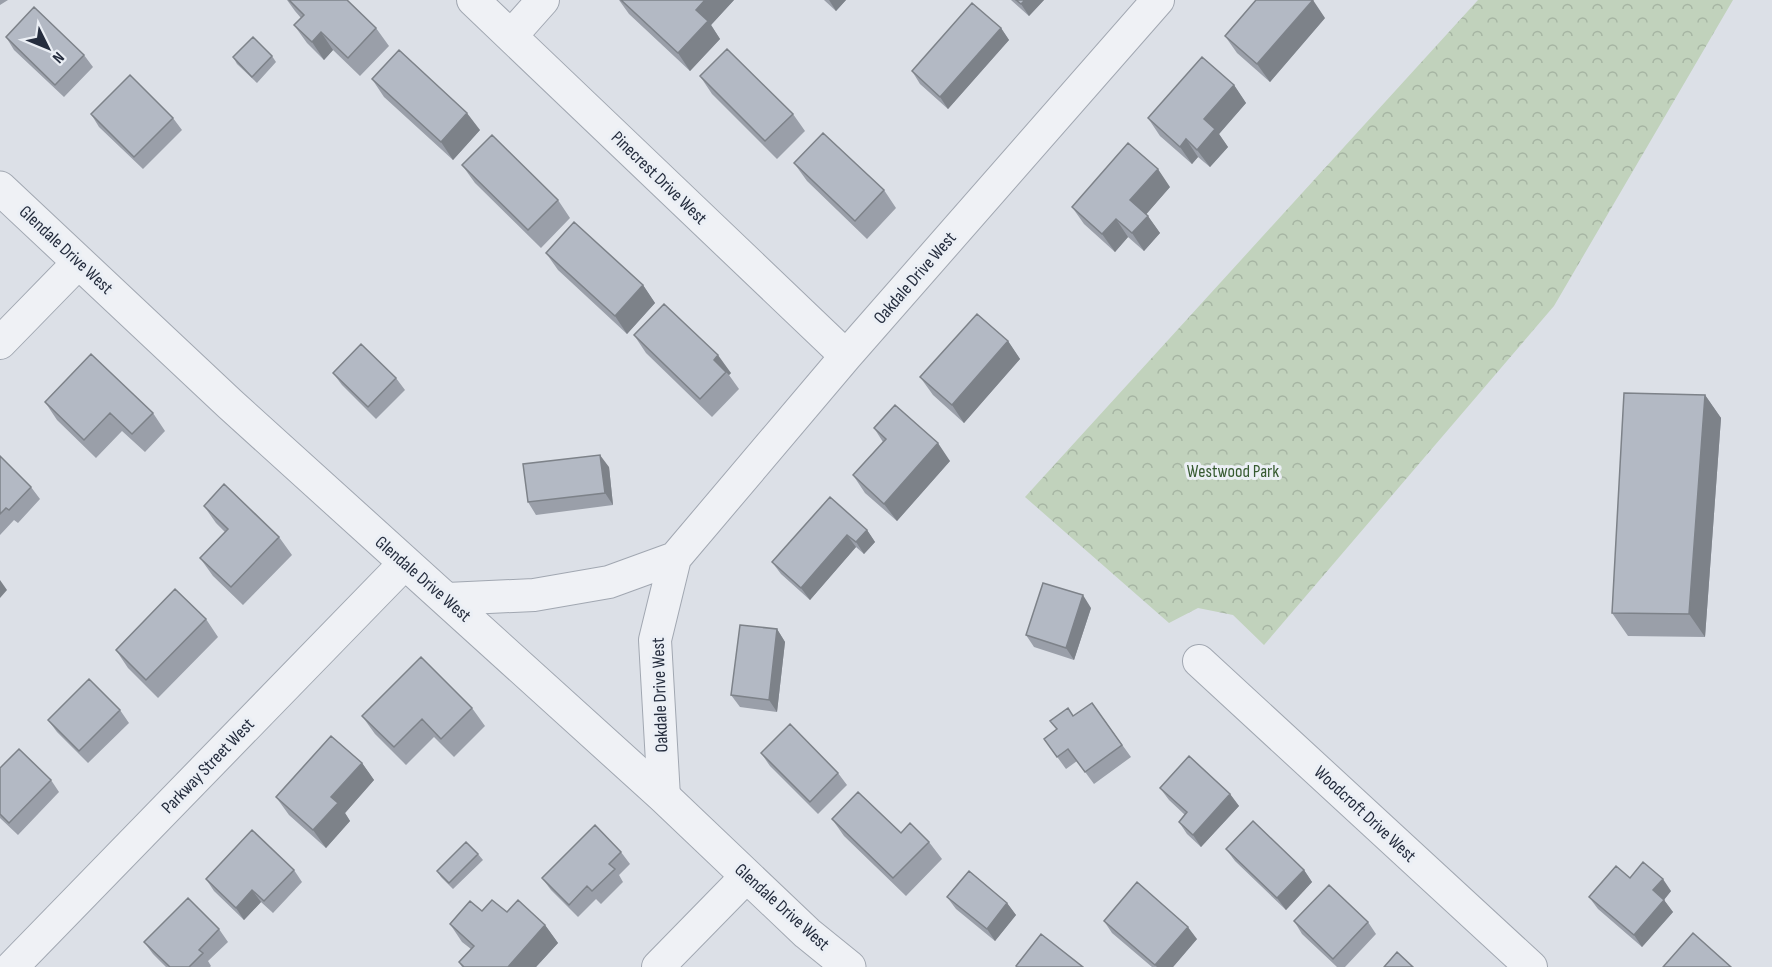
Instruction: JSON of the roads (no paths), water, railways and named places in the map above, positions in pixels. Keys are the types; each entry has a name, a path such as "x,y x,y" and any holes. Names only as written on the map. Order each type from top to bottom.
{"street":[{"name":"Pinecrest Drive West","path":"473,0 846,356"},
{"path":"511,36 543,0"},
{"name":"Oakdale Drive West","path":"664,797 655,640 675,558 846,356 1158,0"},
{"name":"Glendale Drive West","path":"0,188 404,564 447,599 664,797 807,933 849,967"},
{"path":"0,343 78,263"},
{"name":"Oakdale Drive West","path":"447,599 534,595 609,582 675,558"},
{"name":"Parkway Street West","path":"12,967 404,564"},
{"name":"Woodcroft Drive West","path":"1199,661 1531,967"},
{"path":"658,967 746,877"}],"park label":[{"name":"Westwood Park","path":"1233,471"}]}
